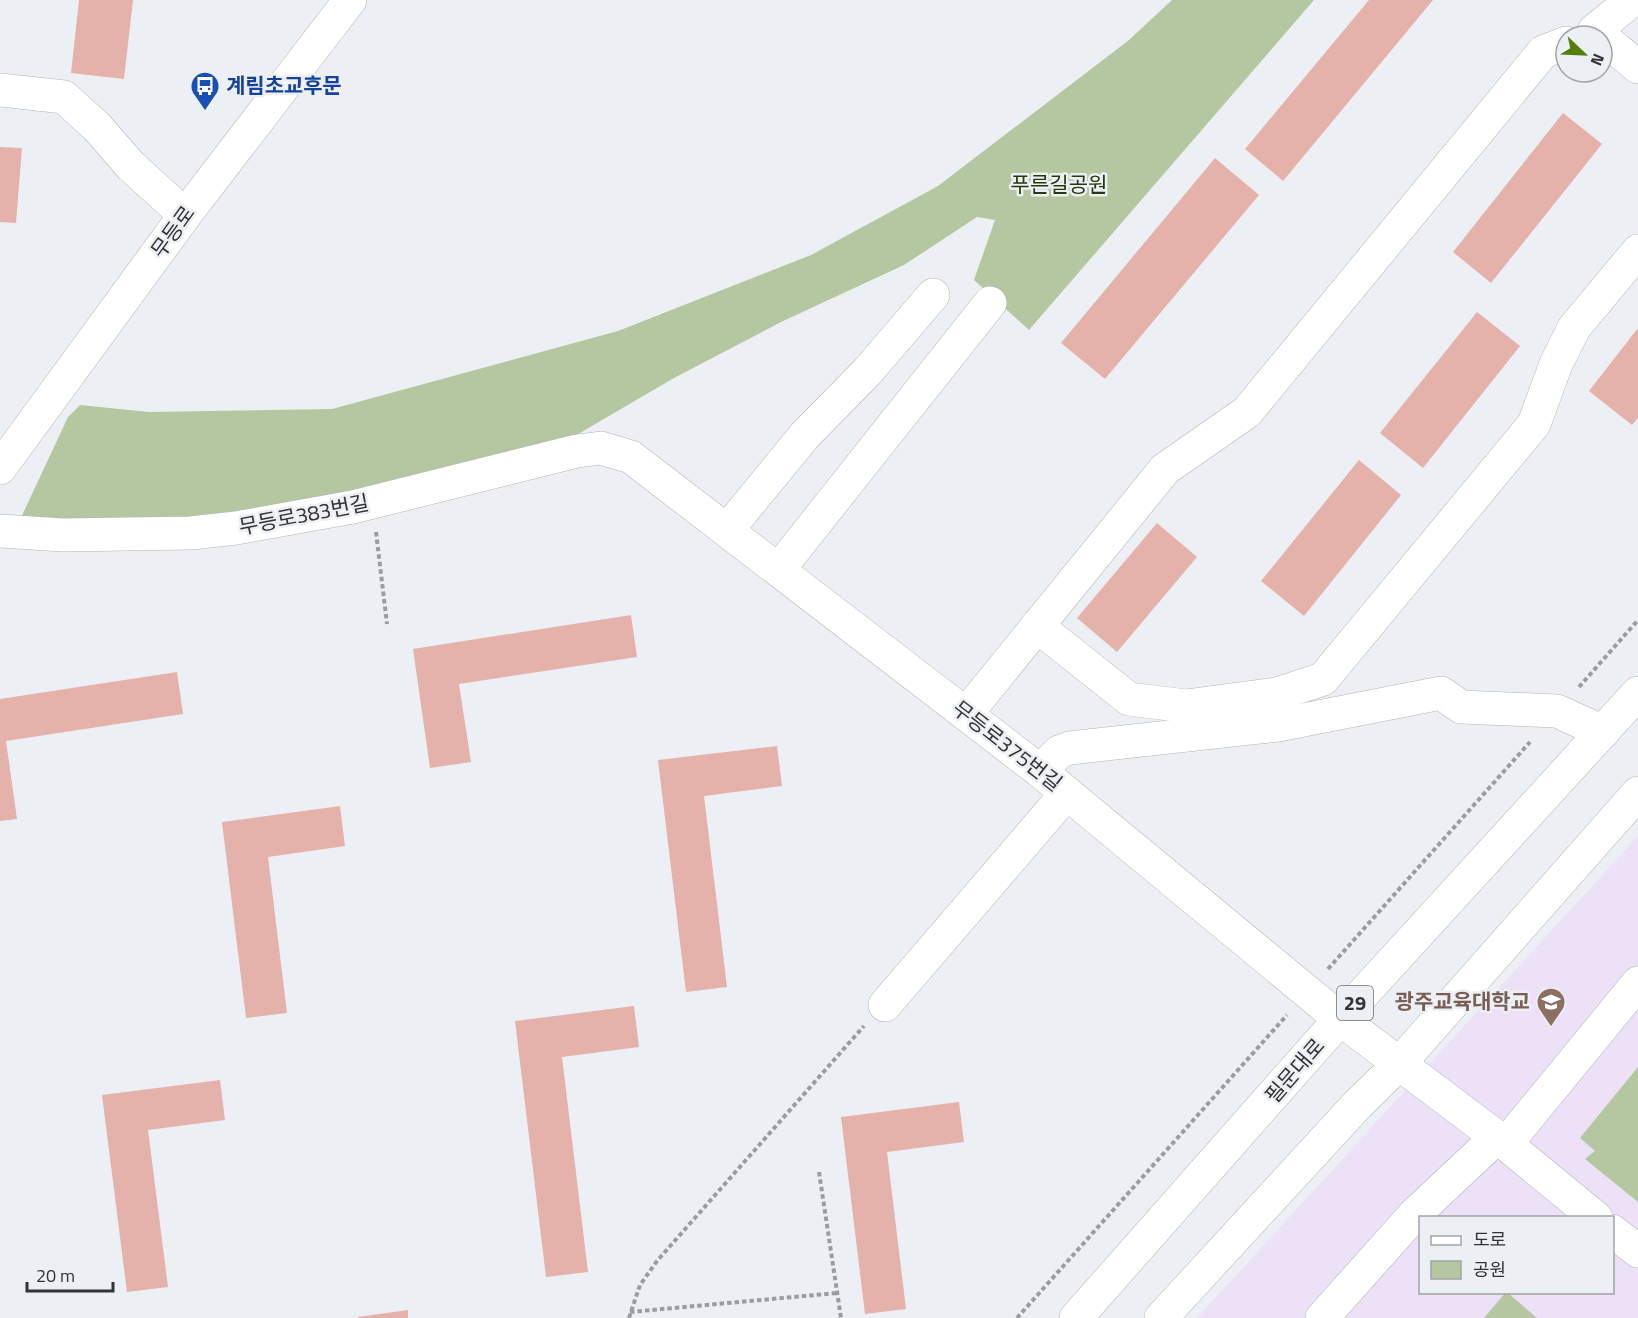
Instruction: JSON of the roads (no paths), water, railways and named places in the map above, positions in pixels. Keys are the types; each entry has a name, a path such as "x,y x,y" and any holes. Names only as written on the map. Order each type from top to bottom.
{"street":[{"name":"무등로","path":"0,468 185,215 350,0"},
{"path":"1603,24 1632,0"},
{"path":"966,714 1165,469 1247,412 1543,52 1554,48"},
{"path":"1614,52 1638,68"},
{"path":"0,90 64,97 97,127 130,166 185,215"},
{"path":"1037,626 1129,699 1186,706 1277,694 1323,680 1534,424 1556,364 1574,327 1638,251"},
{"path":"728,529 805,435 867,372 933,295"},
{"path":"779,569 990,303"},
{"name":"무등로375번길","path":"601,448 632,457 728,529 1040,771 1340,1018 1501,1140 1594,1216"},
{"name":"무등로383번길","path":"0,531 63,535 200,532 259,525 373,502 578,451 601,448"},
{"path":"1040,771 1059,752 1070,748 1278,725 1441,693 1461,707 1557,711 1603,732"},
{"name":"필문대로","path":"1076,1318 1340,1018 1638,693"},
{"path":"885,1005 1067,793"},
{"path":"1161,1318 1357,1105 1399,1064 1638,793"},
{"path":"1322,1318 1414,1215 1501,1140 1638,983"},
{"path":"1614,1233 1638,1251"}],"place":[{"name":"계림초교후문","path":"205,112"},
{"name":"광주교육대학교","path":"1551,1028"}],"park label":[{"name":"푸른길공원","path":"1059,185"}]}
